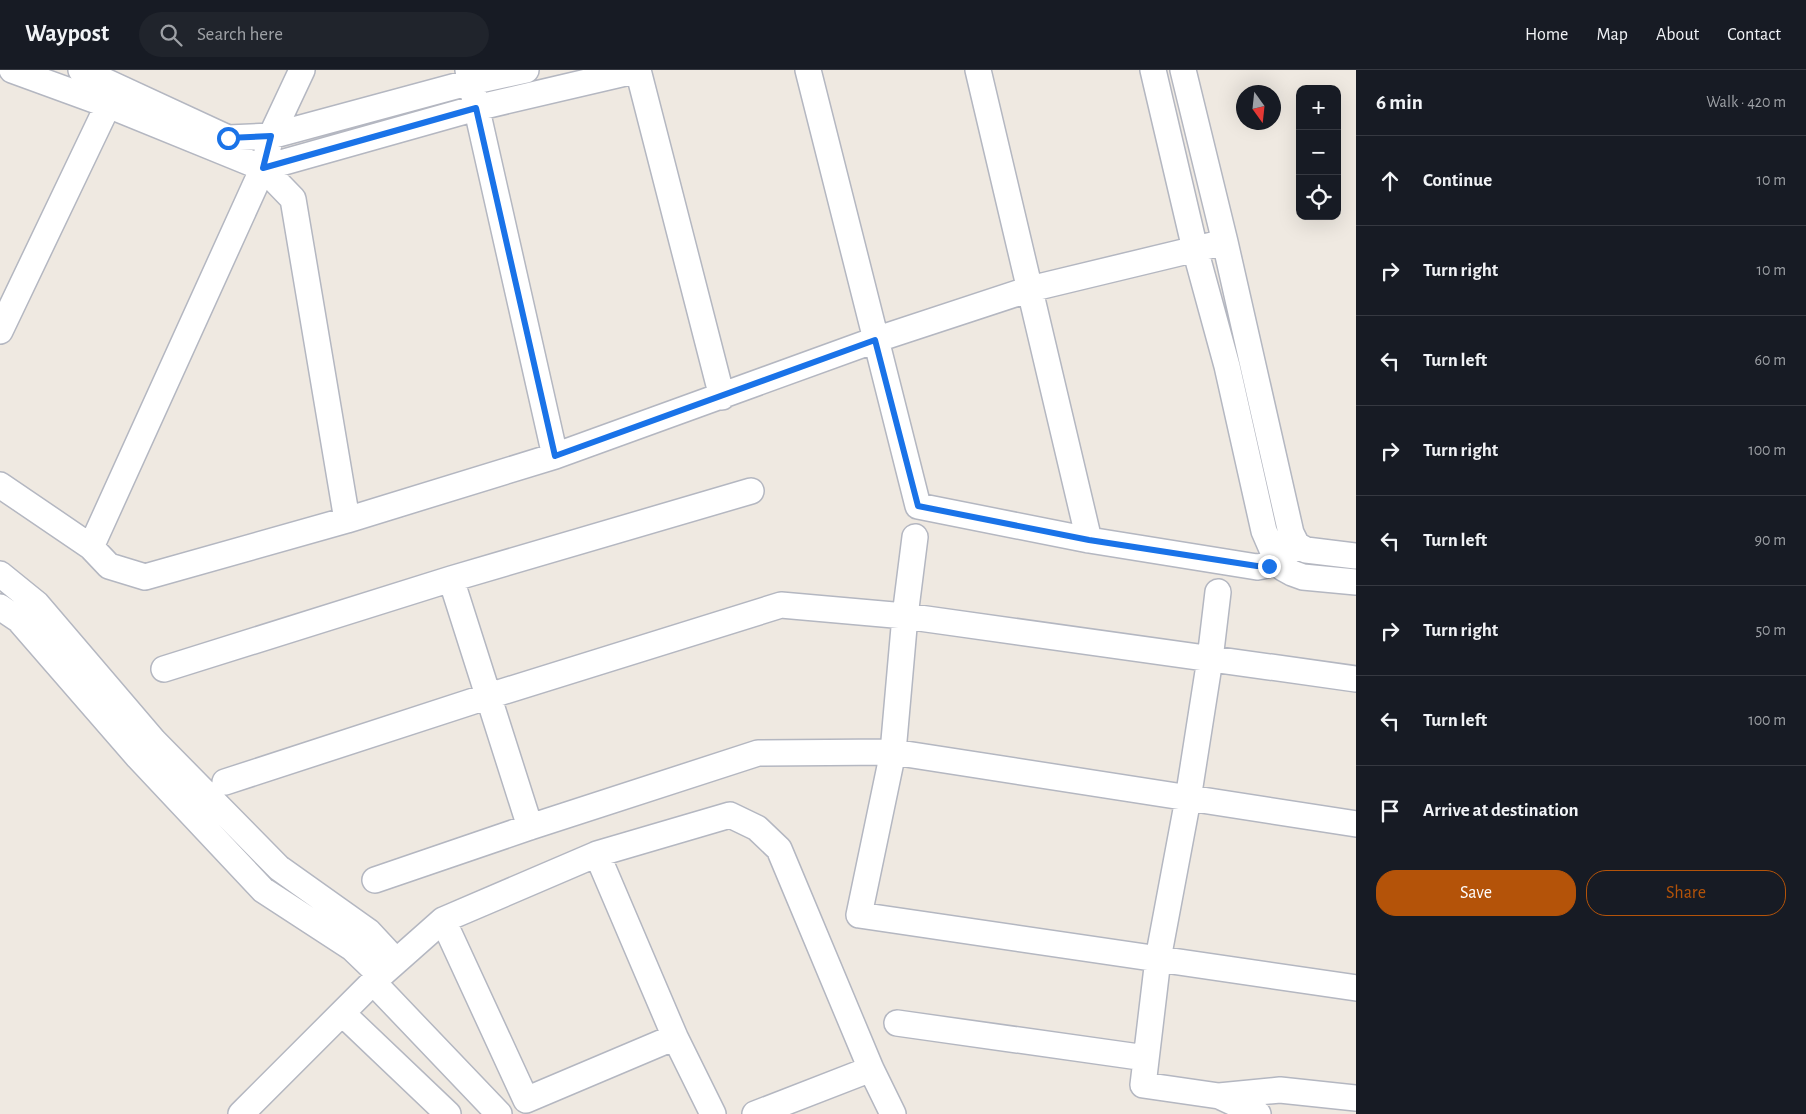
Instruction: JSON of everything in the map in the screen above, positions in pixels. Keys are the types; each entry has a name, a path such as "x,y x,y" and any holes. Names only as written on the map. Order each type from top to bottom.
{"street":[{"path":"12,70 114,87 228,138 271,136 470,76 526,70"},
{"path":"81,70 263,168 293,199 347,520"},
{"path":"91,547 263,168 271,136 302,70"},
{"path":"263,168 476,108 638,70 722,397"},
{"path":"808,70 918,506 1089,540 1257,566 1269,566 1297,545"},
{"path":"978,70 1089,540"},
{"path":"1153,70 1195,249 1227,366 1264,531 1282,568 1303,577 1356,582"},
{"path":"1184,70 1225,242 1287,520 1294,540 1297,545 1306,550 1356,556"},
{"path":"470,76 555,456"},
{"path":"0,331 114,87"},
{"path":"0,485 91,547 109,566 145,577 347,520 555,456 875,340 1030,289 1225,242"},
{"path":"164,669 451,579 751,491"},
{"path":"915,537 905,616 893,752 859,915 1356,988"},
{"path":"0,574 37,604 154,741 279,868 369,932 383,973"},
{"path":"451,579 530,827"},
{"path":"1218,592 1210,659 1188,799 1158,959 1142,1085 1219,1096 1280,1090 1356,1098"},
{"path":"225,782 489,696 781,605 905,616 1356,679"},
{"path":"0,607 19,620 138,757 263,890 352,948 383,973 499,1114"},
{"path":"376,880 530,827 758,753 893,752 1356,824"},
{"path":"241,1114 383,973 443,920 596,854 730,815 757,828 779,849 871,1069 892,1114"},
{"path":"596,854 675,1037 713,1114"},
{"path":"443,920 526,1100 675,1037"},
{"path":"342,1013 447,1114"},
{"path":"897,1023 1146,1058"},
{"path":"755,1114 871,1069"},
{"path":"1219,1096 1258,1114"}],"route":[{"path":"228,138 271,136 263,168 476,108 555,456 875,340 918,506 1089,540 1257,566 1269,566"}]}
